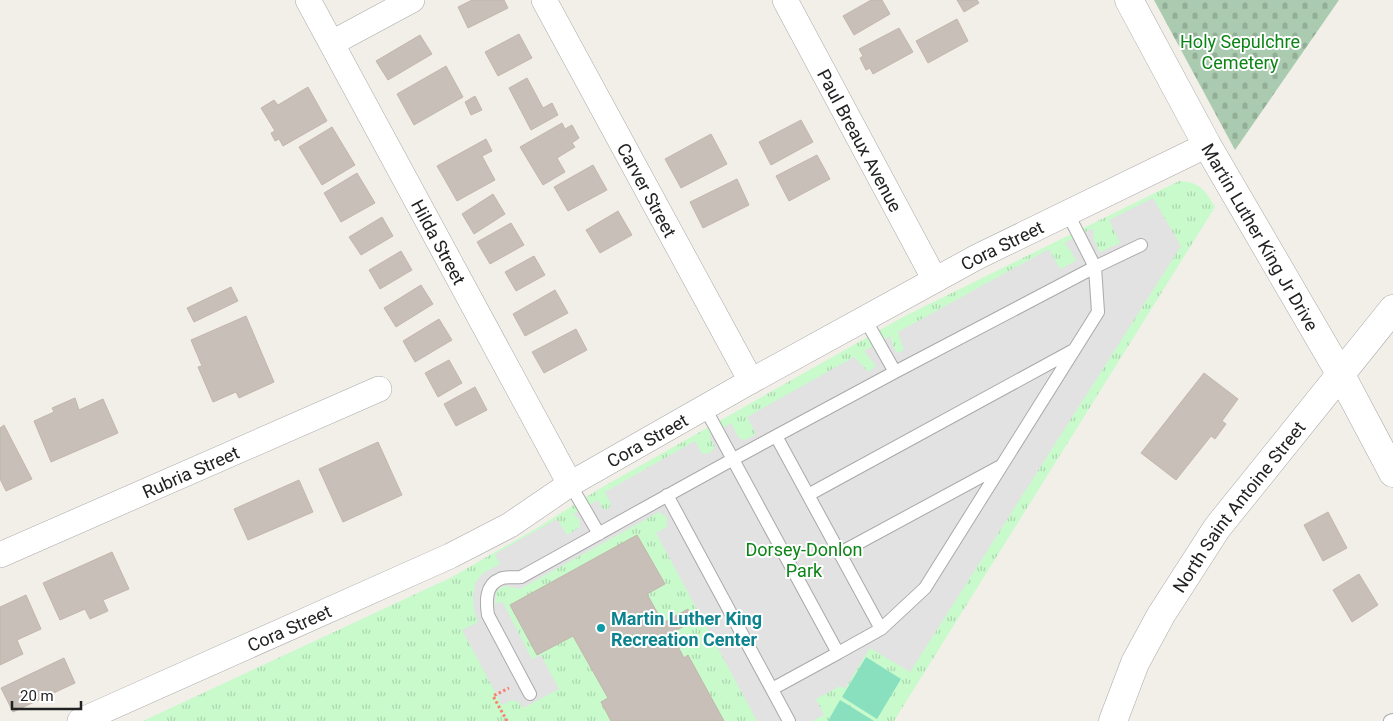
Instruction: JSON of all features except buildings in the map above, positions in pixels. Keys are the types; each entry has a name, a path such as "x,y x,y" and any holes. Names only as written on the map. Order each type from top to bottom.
{"street":[{"name":"Hilda Street","path":"308,0 570,484"},
{"path":"332,43 412,0"},
{"name":"Carver Street","path":"544,0 750,381"},
{"name":"Paul Breaux Avenue","path":"785,0 935,280"},
{"name":"Martin Luther King Jr Drive","path":"1129,0 1207,145 1341,375 1393,473"},
{"name":"Cora Street","path":"80,721 450,556 510,525 570,484 750,381 977,257 1207,145"},
{"name":"North Saint Antoine Street","path":"1112,721 1135,663 1184,578 1217,528 1393,309"},
{"name":"Rubria Street","path":"0,555 379,389"}],"lane":[{"path":"772,689 881,630 925,588 1098,312 1095,267 1068,214"},
{"path":"530,694 488,615 485,600 490,586 500,578 521,577 667,495 895,372 1095,267 1141,245"},
{"path":"865,318 895,372"},
{"path":"808,494 1074,350"},
{"path":"705,408 838,653"},
{"path":"776,436 881,630"},
{"path":"840,553 1001,466"},
{"path":"570,484 599,534"},
{"path":"667,495 790,721"}],"path":[{"path":"507,721 493,696 523,680"}],"green space":[{"name":"Holy Sepulchre Cemetery","path":"1154,0 1339,0 1235,150"},
{"name":"Dorsey-Donlon Park","path":"1179,181 1197,185 1208,196 1215,207 894,721 143,721 452,577 537,528 599,489 905,316"},
{"path":"866,657 901,679 877,719 842,697"},
{"path":"840,700 874,721 828,721"}],"shaded area":[{"name":"Dorsey-Donlon Park","path":"1153,198 1181,246 910,672 870,648 845,689 840,686 816,699 824,715 812,721 757,721 656,533 667,527 667,517 659,512 520,589 505,586 500,588 496,593 495,605 502,601 532,659 541,655 559,689 523,708 519,702 512,700 502,705 462,630 478,622 473,598 475,583 483,573 500,564 495,554 557,519 567,535 580,527 579,519 573,514 598,500 603,509 608,509 611,504 605,492 695,441 702,454 710,453 715,447 709,436 731,423 739,438 745,440 756,434 747,417 854,357 868,372 876,366 864,351 890,336 897,353 904,350 898,332 1049,249 1060,269 1076,261 1064,243 1093,228 1094,240 1100,252 1120,243 1109,220"}],"place":[{"name":"Martin Luther King Recreation Center","path":"601,628"}]}
